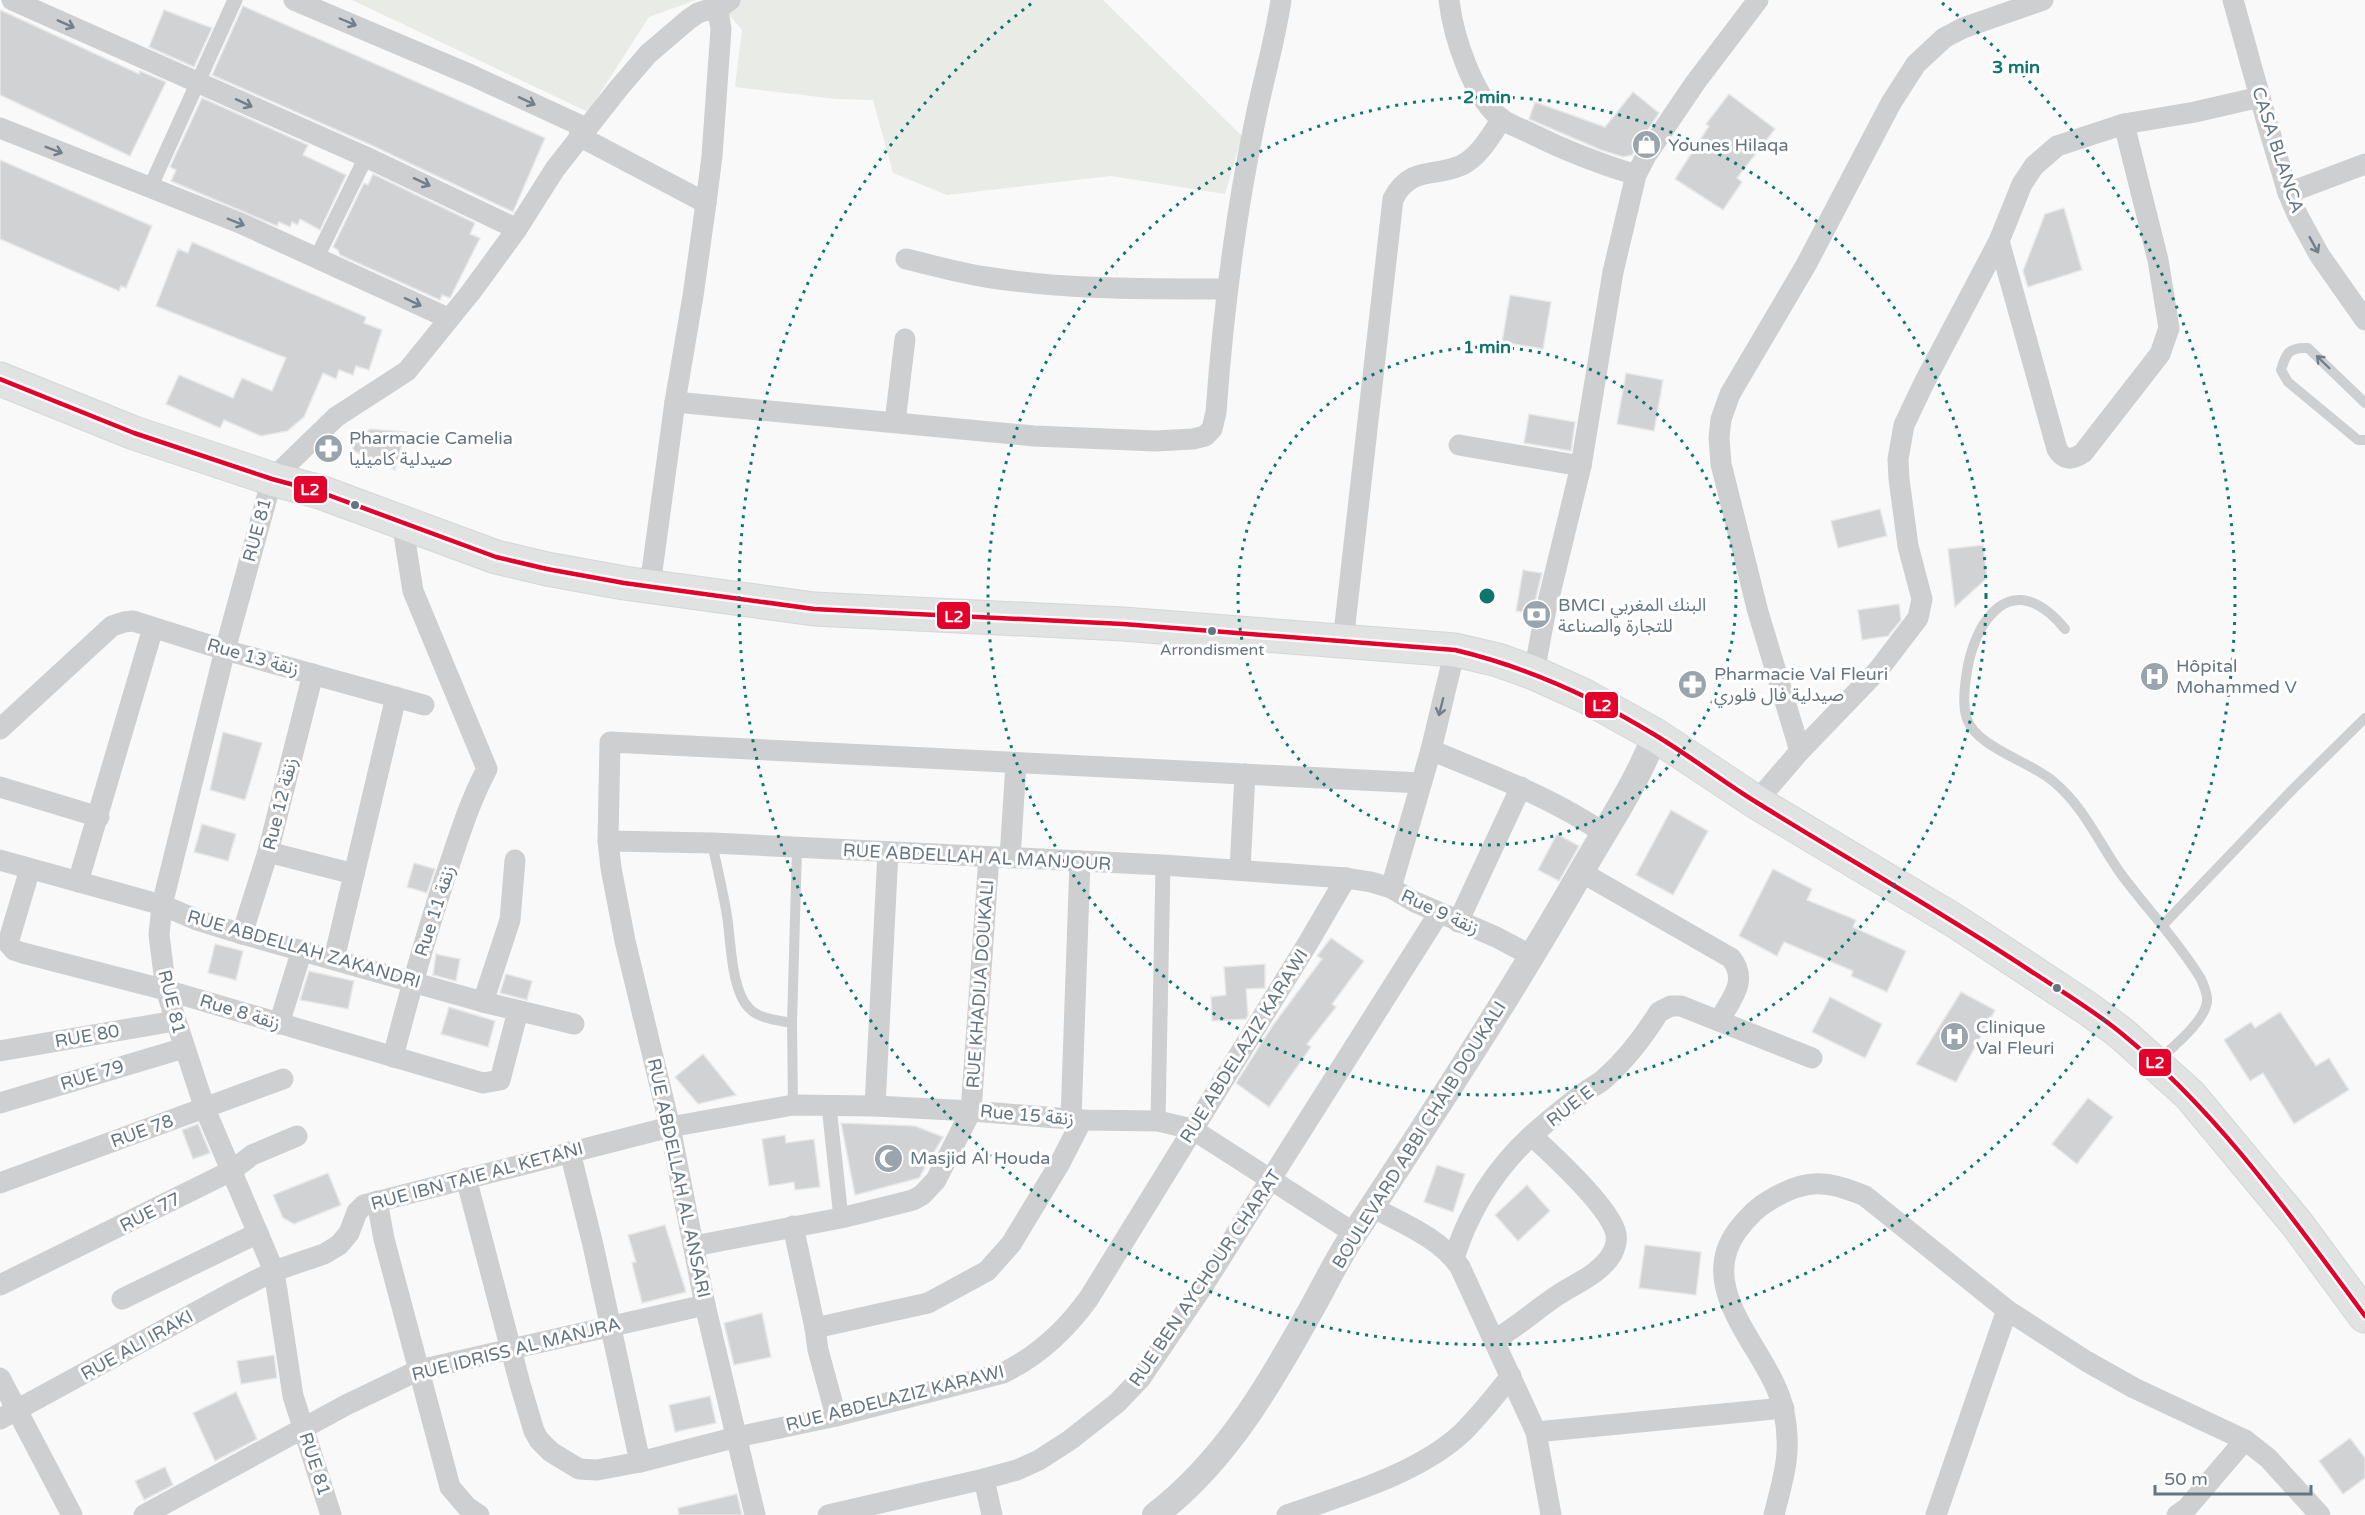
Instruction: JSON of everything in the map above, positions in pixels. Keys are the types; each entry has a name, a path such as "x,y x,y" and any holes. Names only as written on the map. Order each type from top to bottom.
{"main road":[{"path":"0,379 134,433 272,479 320,492 496,557 547,569 814,609 1124,624 1455,650 1498,660 1534,674 1586,696 1655,735 1756,802 2023,965 2121,1033 2190,1095 2297,1224 2365,1316"}],"street":[{"path":"12,0 366,157 517,229"},
{"path":"150,188 235,0"},
{"path":"294,0 471,75 582,132 706,203"},
{"path":"675,402 1034,436 1156,441 1205,436 1212,429 1216,412 1227,289 1254,122 1278,24 1281,0"},
{"path":"1449,0 1455,34 1462,56 1486,103 1502,119 1569,152 1636,175"},
{"path":"1534,674 1545,614 1581,466 1613,272 1636,175 1647,154 1695,83 1758,0"},
{"path":"1800,751 1758,612 1724,475 1719,438 1721,419 1730,394 1750,357 1806,265 1891,103 1916,64 1944,38 1963,28 2043,0"},
{"name":"CASA BLANCA","path":"2233,0 2288,193 2320,256 2365,320"},
{"path":"272,479 336,417 406,371 471,292 517,229 582,132 648,54 698,13 722,6 712,156 650,586"},
{"path":"1756,802 1800,751 1879,669 1918,618 1922,599 1908,546 1901,502 1898,459 1904,425 1999,241 2022,184 2034,166 2045,154 2057,146 2124,124 2195,112 2260,97"},
{"path":"1343,642 1394,199 1401,185 1409,179 1462,165 1474,156 1502,119"},
{"path":"1999,241 2057,449 2063,457 2074,458 2083,453 2160,354 2169,328 2157,260 2124,124"},
{"path":"0,128 317,257 448,318"},
{"path":"317,257 366,157"},
{"path":"2288,193 2365,164"},
{"path":"906,259 984,277 1044,284 1128,289 1227,289"},
{"path":"895,422 905,339"},
{"path":"1460,445 1581,466"},
{"name":"RUE 81","path":"272,479 225,650 162,905 159,935 166,990 204,1109 274,1271 294,1396 331,1515"},
{"name":"Rue 11 زنقة","path":"393,1057 412,981 463,821 487,769 413,591 402,522"},
{"name":"Rue 13 زنقة","path":"0,729 9,708 112,626 133,621 225,650 424,705"},
{"path":"78,882 153,628"},
{"path":"1391,888 1431,750 1455,650"},
{"name":"Rue 12 زنقة","path":"242,934 268,852 313,674"},
{"path":"334,959 396,697"},
{"name":"BOULEVARD ABBI CHAIB DOUKALI","path":"1155,1515 1193,1482 1217,1456 1258,1401 1354,1233 1488,1028 1605,834 1643,766 1655,735"},
{"name":"RUE ABDELLAH AL ANSARI","path":"755,1515 705,1305 670,1127 625,941 611,868 608,841 610,742 1016,763"},
{"path":"1431,750 1521,787 1571,812 1605,834"},
{"path":"1010,858 1016,763 1421,783"},
{"path":"1240,869 1245,774"},
{"path":"0,787 99,817"},
{"name":"RUE BEN AYCHOUR CHARAT","path":"828,1515 1017,1470 1039,1460 1098,1419 1131,1390 1164,1344 1448,917 1521,787"},
{"name":"RUE ABDELLAH AL MANJOUR","path":"608,841 712,843 797,849 1163,865 1346,878"},
{"path":"268,852 354,874"},
{"path":"875,1106 888,852"},
{"name":"RUE KHADIJA DOUKALI","path":"971,1111 989,857"},
{"name":"RUE ABDELLAH ZAKANDRI","path":"0,860 162,905 197,920 242,934 483,1002 574,1024"},
{"path":"483,1002 510,920 515,860"},
{"path":"815,1328 928,1303 987,1271 1011,1244 1060,1163 1076,1120 1080,861"},
{"path":"1158,1122 1163,865"},
{"name":"Rue 8 زنقة","path":"30,869 9,943 14,950 166,990 483,1083 500,1080 518,1011"},
{"path":"1581,872 1731,958 1740,973 1740,981 1738,990 1719,1021"},
{"name":"Rue 9 زنقة","path":"1346,878 1391,888 1532,956"},
{"name":"RUE ABDELAZIZ KARAWI","path":"466,1178 529,1418 544,1446 572,1465 588,1470 640,1462 737,1437 836,1416 1003,1373 1020,1365 1053,1340 1072,1322 1089,1298 1346,878"},
{"path":"279,1024 302,950"},
{"name":"RUE E","path":"1454,1258 1461,1235 1477,1202 1505,1164 1532,1136 1585,1092 1604,1080 1632,1051 1659,1011 1664,1008 1681,1006 1812,1058"},
{"name":"RUE 80","path":"0,1051 175,1021"},
{"name":"RUE 79","path":"0,1103 184,1048"},
{"name":"RUE 78","path":"0,1183 283,1079"},
{"name":"Rue 15 زنقة","path":"670,1127 793,1105 875,1106 1076,1120 1158,1122 1192,1129 1354,1233"},
{"path":"829,1106 841,1218"},
{"path":"694,1246 841,1218 913,1200 922,1195 936,1180 971,1111"},
{"name":"RUE IBN TAIE AL KETANI","path":"274,1271 324,1254 339,1245 349,1233 360,1208 377,1201 670,1127"},
{"name":"RUE 77","path":"0,1285 231,1171 252,1155 297,1136"},
{"path":"1494,1340 1519,1326 1555,1297 1599,1269 1615,1247 1614,1227 1602,1209 1560,1161 1532,1136"},
{"path":"570,1152 593,1245 640,1462"},
{"path":"1774,1515 1788,1461 1784,1408 1778,1390 1732,1309 1725,1281 1725,1257 1729,1242 1744,1222 1764,1203 1788,1189 1814,1182 1842,1186 1864,1196 2007,1310 2086,1361 2134,1388 2245,1440 2268,1458 2320,1515"},
{"path":"377,1201 384,1239 450,1487 467,1507 479,1515"},
{"path":"1372,1207 1427,1237 1454,1258 1467,1280 1536,1432 1551,1515"},
{"path":"793,1226 818,1350 836,1416"},
{"path":"122,1299 258,1233"},
{"name":"RUE ALI IRAKI","path":"9,1414 274,1271"},
{"name":"RUE IDRISS AL MANJRA","path":"144,1515 303,1428 419,1370 705,1305"},
{"path":"1936,1515 2007,1310"},
{"path":"1287,1515 1374,1483 1425,1459 1462,1433 1511,1376"},
{"path":"0,1378 9,1414 72,1515"},
{"path":"1536,1432 1784,1408"},
{"path":"2177,1515 2187,1508 2245,1440"},
{"path":"984,1479 992,1515"}],"lane":[{"path":"2365,403 2308,348 2295,347 2286,353 2281,370 2288,382 2358,440 2365,440"},
{"path":"2064,629 2052,613 2030,602 2018,600 1992,611 1981,626 1968,663 1965,686 1967,719 1972,729 1985,740 2038,770 2055,783 2080,809 2121,873 2201,979 2206,991 2207,1004 2189,1031 2155,1063"},
{"path":"2162,926 2293,789 2365,718"},
{"path":"712,843 737,986 742,999 750,1010 763,1017 792,1023"},
{"path":"793,1105 792,1023 797,849"}],"shaded area":[{"path":"352,0 696,0 649,17 588,112"},
{"path":"716,0 1103,0 1242,136 1225,194 1111,176 947,195 893,173 873,100 837,99 735,87 742,30"}],"building":[{"path":"243,6 545,138 513,212 371,145 212,75"},
{"path":"0,10 139,74 140,71 166,82 130,156 0,95"},
{"path":"164,10 212,28 194,67 149,47"},
{"path":"1633,92 1659,113 1632,155 1623,157 1601,150 1529,119 1535,102 1605,127"},
{"path":"1729,94 1775,129 1737,178 1742,182 1723,210 1675,179 1709,126 1706,124"},
{"path":"202,98 308,145 303,155 346,175 320,230 300,219 298,225 292,222 290,227 279,222 277,226 171,181 176,170 170,167"},
{"path":"0,160 152,226 126,288 121,286 119,291 0,239"},
{"path":"373,174 475,223 470,234 480,238 450,298 442,295 440,300 340,255 333,247 364,183 368,185"},
{"path":"2064,208 2082,270 2028,287 2023,271 2045,214"},
{"path":"192,242 366,317 364,323 382,330 369,370 356,366 353,375 339,370 336,379 323,373 304,417 287,431 261,436 224,420 220,428 166,404 179,375 233,398 242,378 272,391 286,358 156,306 178,249 188,253"},
{"path":"1510,295 1551,302 1543,349 1502,342"},
{"path":"1626,373 1663,380 1654,431 1617,424"},
{"path":"1529,414 1575,422 1571,451 1524,443"},
{"path":"370,429 406,432 395,470 352,450 356,439"},
{"path":"1880,509 1887,536 1838,548 1831,521"},
{"path":"1983,545 1987,578 1955,607 1948,549"},
{"path":"1523,570 1542,573 1532,614 1516,611"},
{"path":"1899,604 1901,620 1888,636 1862,640 1858,610"},
{"path":"223,732 262,743 245,800 210,790"},
{"path":"1671,810 1708,831 1673,895 1636,875"},
{"path":"202,824 236,834 228,861 194,852"},
{"path":"1557,834 1579,846 1559,881 1538,870"},
{"path":"414,863 435,869 427,893 407,887"},
{"path":"1773,869 1812,889 1807,900 1856,920 1853,927 1906,951 1887,992 1851,976 1853,971 1784,942 1777,956 1739,936"},
{"path":"1331,938 1364,961 1332,1004 1336,1007 1307,1044 1311,1047 1269,1107 1236,1083 1271,1028 1322,959 1317,956"},
{"path":"215,944 243,951 236,980 208,973"},
{"path":"436,954 460,959 456,981 433,975"},
{"path":"1265,964 1265,988 1246,989 1248,1015 1246,1019 1212,1021 1211,997 1226,995 1224,967"},
{"path":"309,971 354,981 348,1009 300,1000"},
{"path":"506,974 532,981 527,1000 500,993"},
{"path":"1961,992 1995,1010 1956,1082 1916,1064"},
{"path":"1830,997 1882,1024 1865,1058 1812,1032"},
{"path":"449,1007 495,1021 488,1047 441,1034"},
{"path":"2280,1012 2316,1066 2329,1058 2349,1090 2294,1124 2263,1073 2250,1081 2224,1040 2251,1022 2255,1028"},
{"path":"703,1054 736,1095 698,1104 675,1077"},
{"path":"2088,1098 2113,1117 2077,1164 2052,1144"},
{"name":"Masjid Al Houda","path":"841,1123 915,1126 943,1137 919,1178 855,1195"},
{"path":"198,1124 210,1153 193,1159 182,1130"},
{"path":"785,1135 786,1143 814,1139 820,1187 795,1190 794,1182 769,1186 762,1139"},
{"path":"1437,1165 1465,1174 1453,1212 1424,1202"},
{"path":"328,1173 341,1205 294,1224 283,1218 273,1195"},
{"path":"1527,1185 1550,1211 1518,1241 1495,1215"},
{"path":"665,1225 686,1292 642,1303 632,1263 636,1262 628,1235"},
{"path":"1645,1245 1701,1252 1696,1295 1639,1288"},
{"path":"762,1313 771,1357 734,1365 724,1323"},
{"path":"274,1355 277,1378 241,1384 237,1361"},
{"path":"236,1392 257,1439 215,1461 193,1413"},
{"path":"710,1396 716,1423 675,1432 669,1405"},
{"path":"2350,1438 2365,1458 2365,1478 2343,1494 2319,1461"},
{"path":"165,1467 173,1485 144,1500 135,1481"},
{"path":"737,1494 742,1515 679,1515 678,1508"}],"transit line":[{"name":"L2","path":"0,379 134,433 272,479 320,492 496,557 547,569 624,583 814,609 1123,624 1455,650 1534,674 1608,708 1655,735 1756,802 1993,947 2110,1024 2190,1096 2221,1131 2281,1203 2365,1316"}],"place":[{"name":"Younes Hilaqa","path":"1647,145"},
{"name":"Pharmacie Camelia صيدلية كاميليا","path":"328,448"},
{"name":"BMCI البنك المغربي للتجارة والصناعة","path":"1537,615"},
{"name":"Arrondisment","path":"1212,631"},
{"name":"Hôpital Mohammed V","path":"2155,676"},
{"name":"Pharmacie Val Fleuri صيدلية فال فلوري","path":"1693,684"},
{"name":"Clinique Val Fleuri","path":"1955,1037"},
{"name":"Masjid Al Houda","path":"889,1158"}]}
